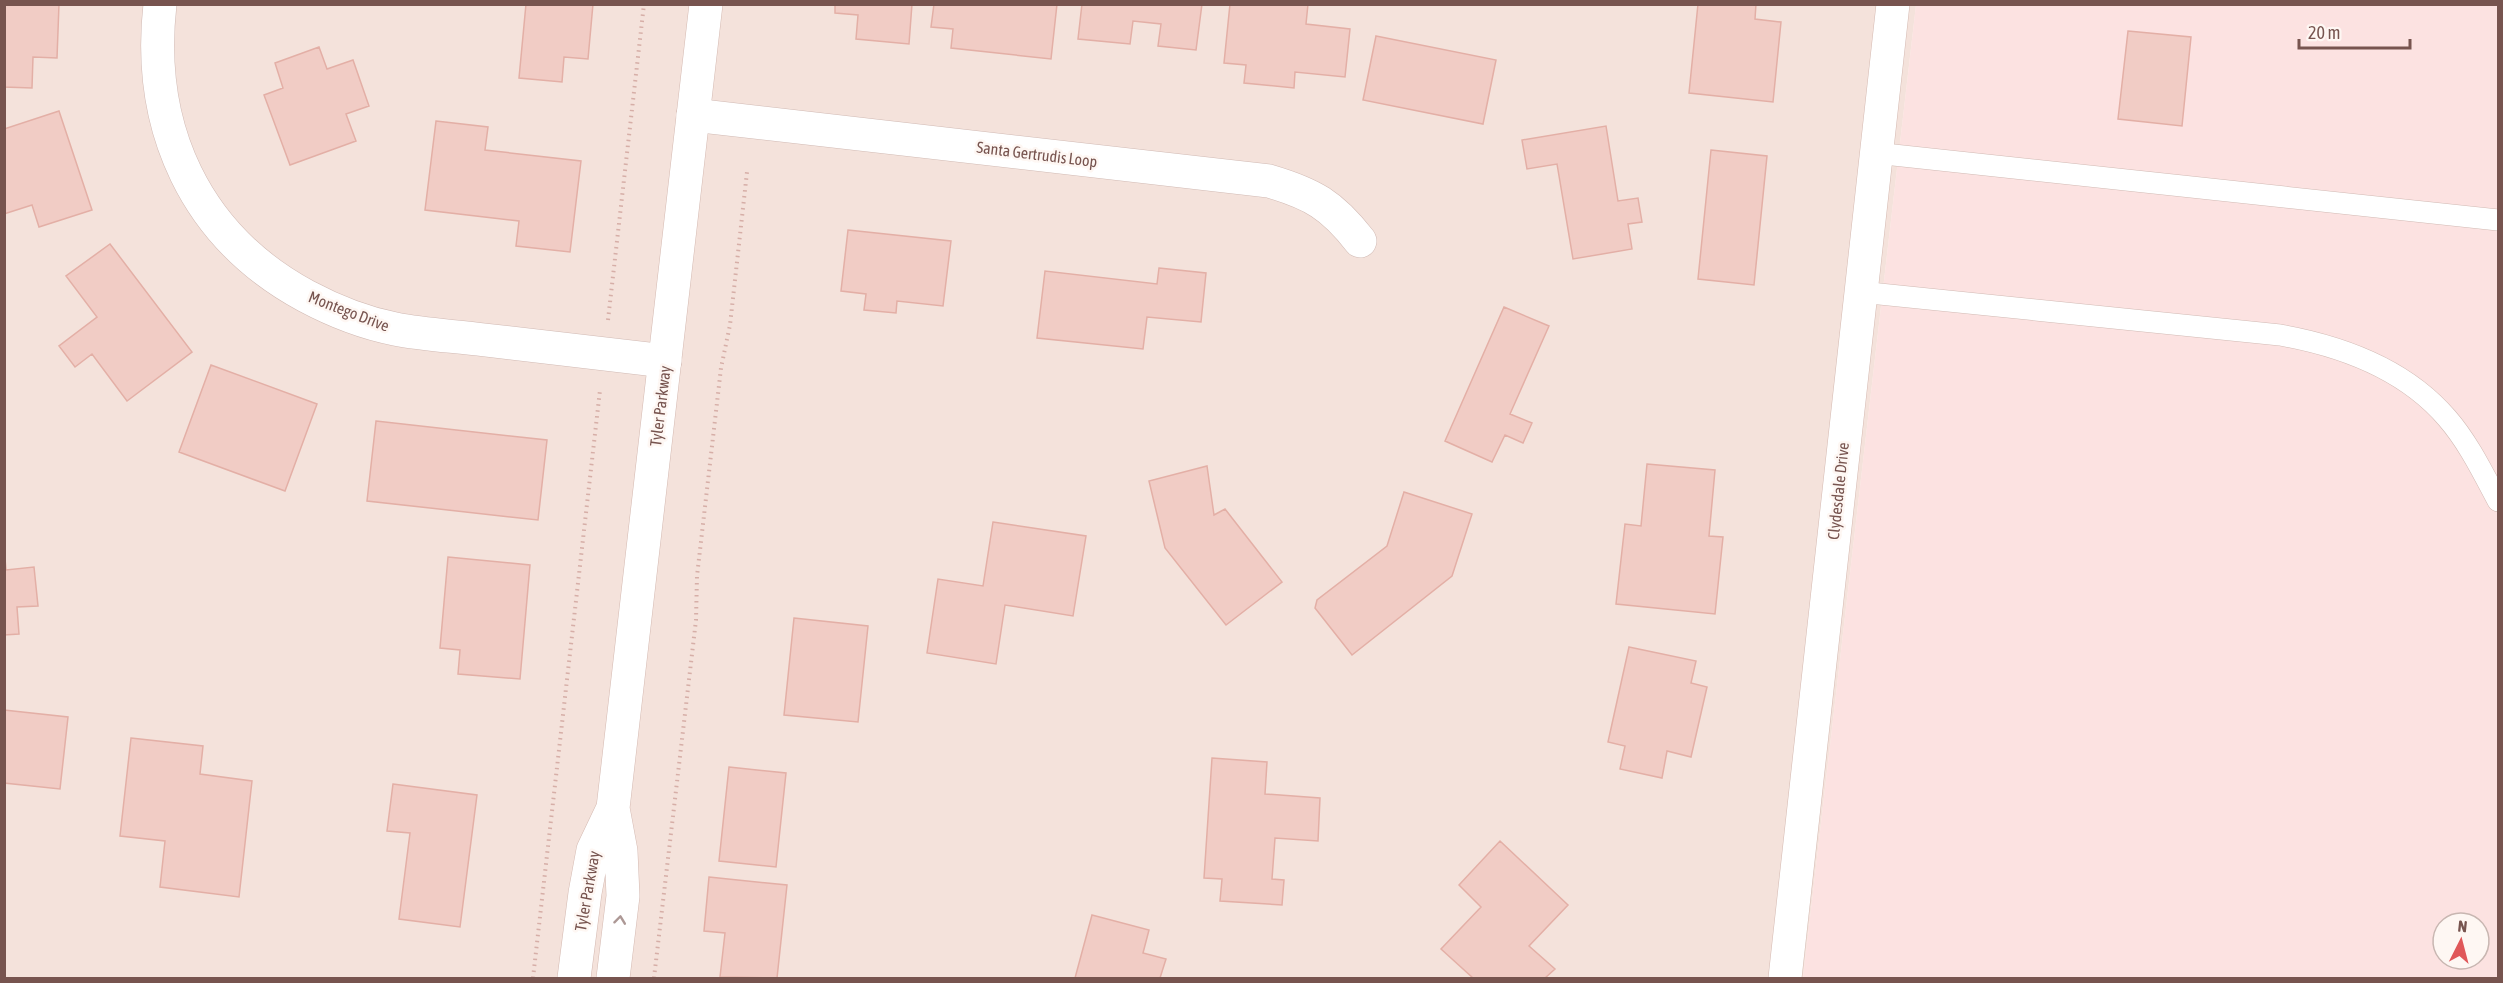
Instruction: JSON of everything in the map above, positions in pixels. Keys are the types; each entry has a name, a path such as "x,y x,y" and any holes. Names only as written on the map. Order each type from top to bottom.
{"street":[{"name":"Montego Drive","path":"160,4 157,58 160,90 167,126 179,159 194,190 212,218 237,246 261,267 323,305 395,329 665,361"},
{"name":"Tyler Parkway","path":"613,978 622,896 621,851 613,808 706,4"},
{"name":"Clydesdale Drive","path":"1785,978 1893,4"},
{"name":"Santa Gertrudis Loop","path":"693,115 1269,181 1298,190 1323,202 1344,221 1360,241"},
{"name":"Tyler Parkway","path":"574,978 593,850 613,808"}],"lane":[{"path":"1875,153 2499,220"},
{"path":"1860,292 2280,335 2332,346 2386,370 2430,400 2458,432 2499,501"}],"path":[{"path":"532,978 644,4"},
{"path":"654,978 696,620 697,576 721,368 730,326 747,172"}],"shaded area":[{"path":"5,5 1916,5 1803,978 5,978"},
{"path":"1916,5 2498,5 2498,978 1803,978"}],"building":[{"path":"4,4 59,4 57,58 33,57 32,88 4,87"},
{"path":"526,4 593,4 588,59 564,57 562,82 519,78"},
{"path":"835,4 912,4 909,44 856,39 858,15 835,13"},
{"path":"934,4 1057,4 1051,59 951,48 953,29 931,27"},
{"path":"1082,4 1202,4 1196,50 1158,46 1161,24 1133,21 1130,44 1078,39"},
{"path":"1230,4 1308,4 1306,24 1350,29 1345,77 1295,72 1294,88 1244,83 1246,65 1224,63"},
{"path":"1698,4 1756,4 1755,19 1781,22 1773,102 1689,93"},
{"path":"2128,31 2191,37 2182,126 2118,119"},
{"path":"1376,36 1496,60 1483,124 1363,100"},
{"path":"319,47 327,69 353,60 369,106 346,114 356,141 290,165 264,95 283,88 275,63"},
{"path":"59,111 92,210 39,227 32,205 4,214 4,129"},
{"path":"436,121 488,127 485,150 581,161 570,252 516,246 519,221 425,210"},
{"path":"1606,126 1618,201 1638,198 1642,222 1628,224 1632,249 1573,259 1557,164 1527,169 1522,140"},
{"path":"1711,150 1767,156 1754,285 1698,279"},
{"path":"848,230 951,241 943,306 897,301 896,313 864,310 866,294 841,291"},
{"path":"110,244 192,352 127,401 92,354 75,367 59,346 97,317 66,276"},
{"path":"1159,268 1206,273 1201,322 1147,317 1143,349 1037,338 1045,271 1157,284"},
{"path":"1504,307 1549,326 1510,414 1532,423 1523,443 1505,435 1492,462 1445,441"},
{"path":"211,365 317,404 285,491 179,452"},
{"path":"376,421 547,440 538,520 367,501"},
{"path":"1647,464 1715,470 1709,536 1723,537 1715,614 1616,604 1625,524 1641,526"},
{"path":"1207,466 1214,515 1225,509 1282,582 1226,625 1165,548 1149,481"},
{"path":"1404,492 1472,514 1452,576 1352,655 1315,608 1317,600 1387,546"},
{"path":"993,522 1086,536 1073,616 1005,605 996,664 927,653 938,579 983,586"},
{"path":"4,547 6,570 34,567 38,606 17,607 19,634 4,635"},
{"path":"448,557 530,565 520,679 458,674 460,650 440,648"},
{"path":"794,618 868,626 858,722 784,715"},
{"path":"1629,647 1696,661 1691,683 1707,687 1691,757 1667,751 1662,778 1620,769 1625,746 1608,742"},
{"path":"4,710 68,717 60,789 4,783"},
{"path":"131,738 203,746 200,774 252,781 239,897 160,887 165,841 120,836"},
{"path":"1212,758 1267,762 1265,794 1320,798 1318,841 1275,838 1272,879 1284,880 1282,905 1220,901 1222,879 1204,878"},
{"path":"729,767 786,773 776,867 719,861"},
{"path":"393,784 477,795 460,927 399,919 410,833 387,831"},
{"path":"1500,841 1568,905 1529,946 1555,969 1545,978 1473,978 1441,949 1481,907 1459,885"},
{"path":"709,877 787,885 777,978 720,977 725,933 704,931"},
{"path":"1092,915 1149,930 1143,953 1166,959 1160,978 1075,978"}]}
